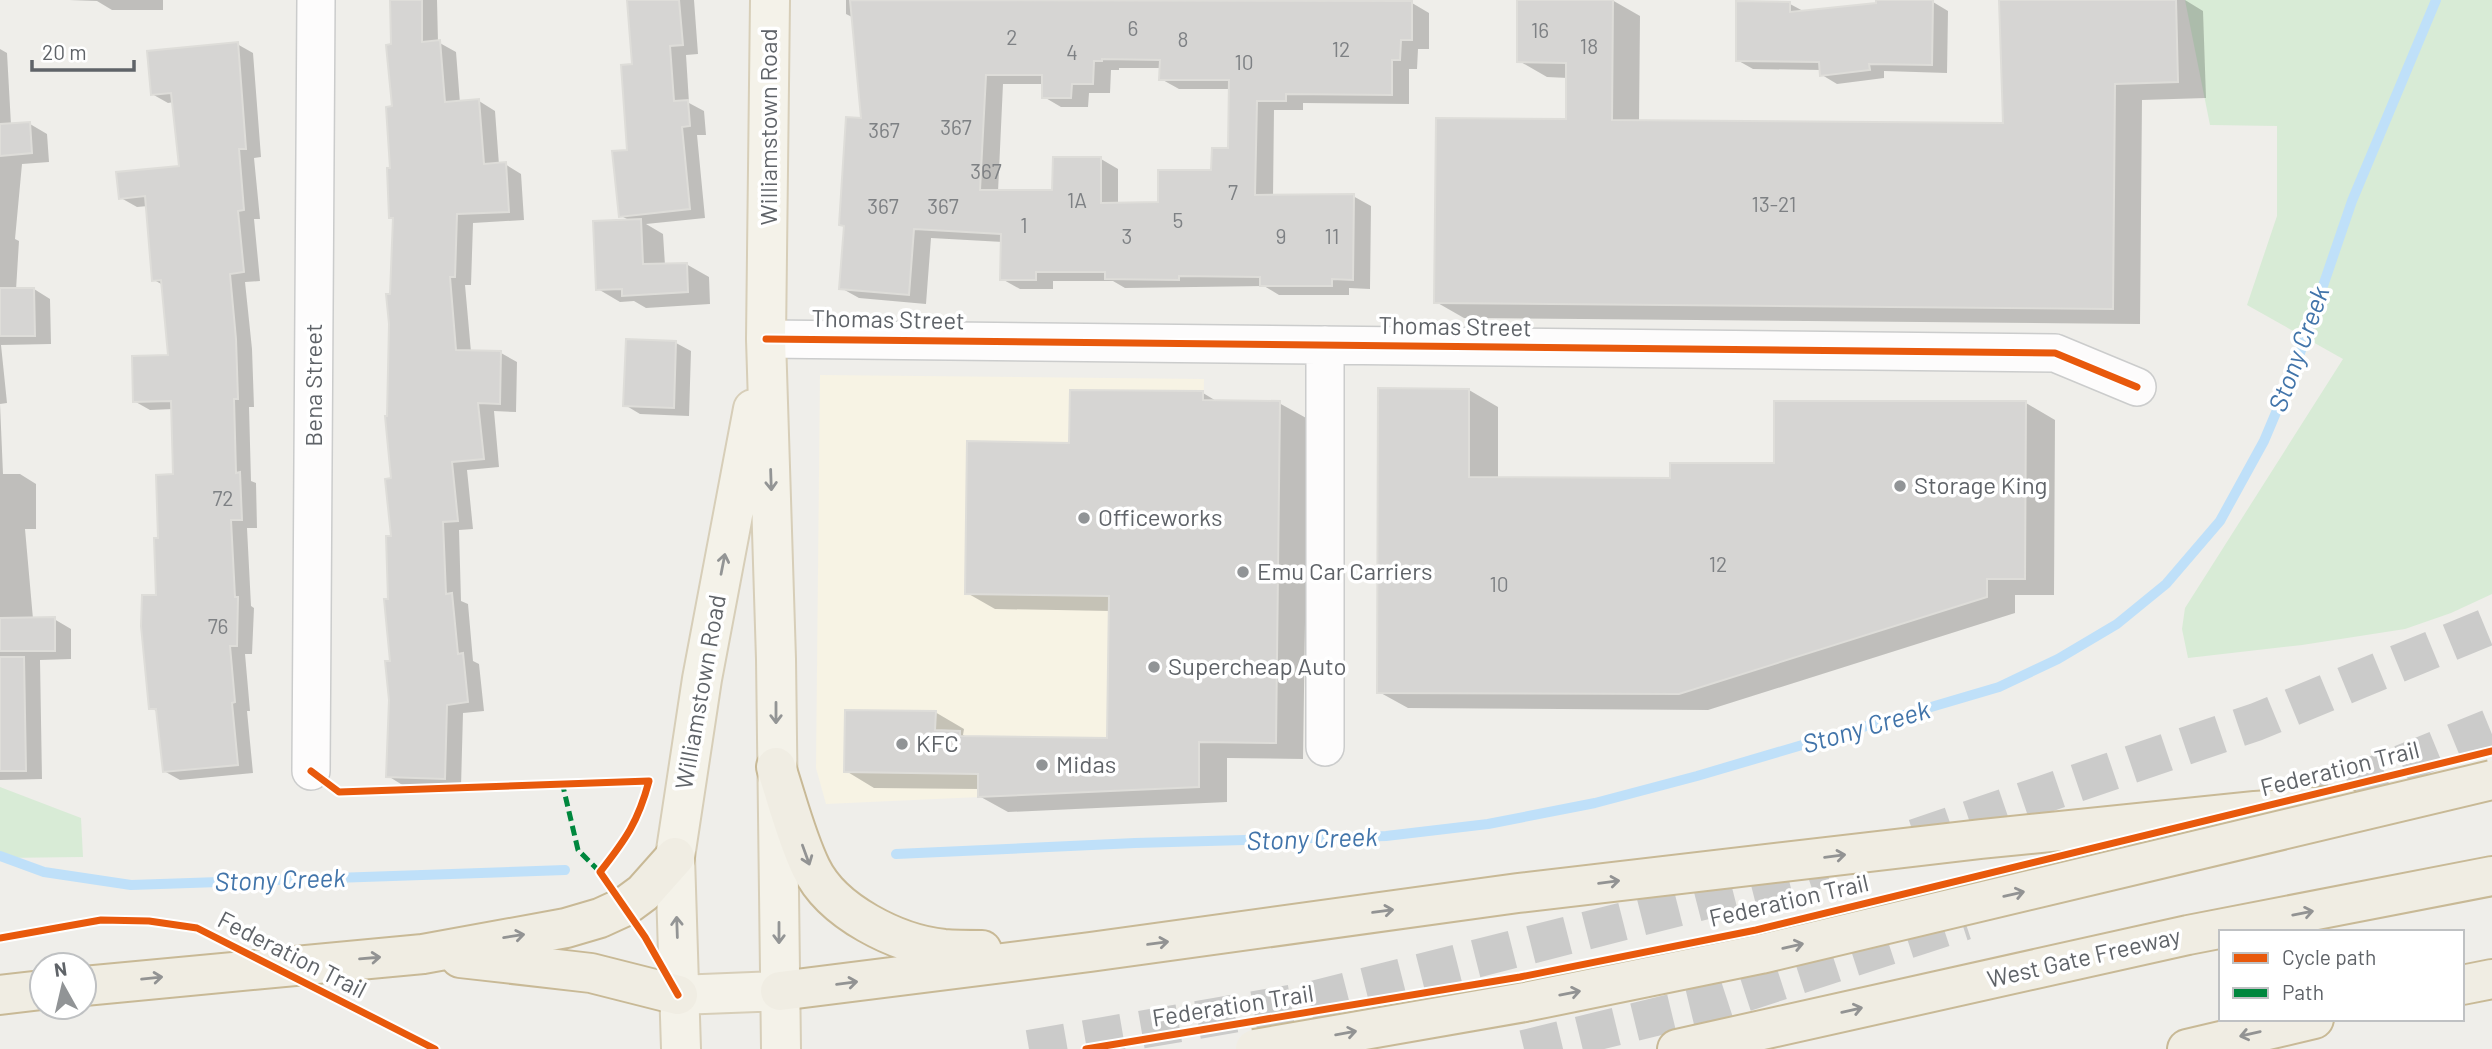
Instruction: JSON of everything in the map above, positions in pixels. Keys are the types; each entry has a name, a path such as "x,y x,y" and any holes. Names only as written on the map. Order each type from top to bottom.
{"highway":[{"path":"776,767 812,870 833,899 863,920 896,936 943,949 1090,952"},
{"path":"1255,1049 1525,1002 1761,954 2492,780"},
{"path":"780,991 1090,952 1518,892 1981,839 2255,811 2492,794"},
{"path":"98,985 423,954 566,928 600,918 624,907 643,893 675,857"},
{"name":"West Gate Freeway","path":"1677,1049 2188,935 2492,876"},
{"path":"423,954 591,973 678,995"},
{"path":"2464,985 2492,979"},
{"path":"0,995 28,992"},
{"path":"2187,1049 2306,1021"}],"main road":[{"name":"Williamstown Road","path":"770,0 766,339 776,659 781,1049"},
{"name":"Williamstown Road","path":"681,1049 675,857 702,679 766,339"},
{"path":"678,995 780,991"}],"street":[{"name":"Bena Street","path":"311,771 316,0"},
{"name":"Thomas Street","path":"766,339 2055,353 2137,387"},
{"path":"1325,345 1325,747"}],"shaded area":[{"path":"820,375 1204,379 1199,787 826,804 816,768"}],"green space":[{"path":"2185,0 2492,0 2492,594 2451,613 2405,629 2302,645 2188,658 2182,629 2185,608 2343,359 2247,305 2277,216 2277,126 2210,125"},
{"path":"0,787 81,818 83,857 0,858"}],"building":[{"path":"390,0 422,0 422,42 440,40 445,102 479,99 484,164 506,162 509,212 457,214 455,277 450,277 456,350 501,351 500,404 478,403 484,459 452,462 458,521 443,522 446,594 452,593 458,654 463,653 468,702 447,705 445,779 386,777 389,700 385,661 390,661 384,599 388,599 386,536 391,536 385,479 391,478 385,416 389,324 386,294 390,294 393,218 389,218 387,168 390,168 386,107 392,106 386,45 391,44"},
{"path":"627,0 679,0 683,45 670,46 674,101 688,100 690,126 682,127 690,209 619,217 612,151 627,150 621,65 632,64"},
{"path":"850,0 1412,1 1412,40 1401,40 1400,60 1392,60 1392,95 1286,94 1286,101 1257,101 1255,195 1354,194 1353,280 1332,279 1332,286 1260,286 1260,277 1105,279 1105,272 1036,272 1036,280 1000,280 1001,234 914,229 909,295 839,289 844,226 839,225 846,117 861,118","holes":["1160,60 1159,80 1229,80 1228,148 1212,148 1211,170 1158,170 1158,202 1101,203 1101,157 1053,157 1052,190 980,190 986,75 1042,75 1042,98 1071,98 1072,84 1093,84 1094,61"]},
{"path":"1517,0 1613,0 1612,120 2003,123 1999,0 2176,0 2178,82 2115,84 2113,309 1434,303 1436,118 1566,119 1566,63 1517,62"},
{"path":"1876,0 1933,0 1932,65 1869,64 1870,70 1820,76 1819,62 1736,61 1736,1 1790,2 1790,12 1876,3"},
{"path":"238,42 246,149 239,149 244,210 238,211 244,272 230,274 238,399 234,399 236,473 240,472 242,520 231,520 235,597 238,597 237,646 230,646 238,765 163,772 156,709 149,709 141,626 142,595 156,595 156,475 173,474 171,401 133,402 132,356 168,355 161,280 152,281 145,196 119,199 116,172 179,166 171,93 151,95 147,51"},
{"path":"30,122 32,153 0,156 0,124"},
{"path":"641,219 643,264 687,263 688,292 622,296 622,289 596,290 593,221"},
{"path":"0,288 34,288 35,336 0,336"},
{"path":"626,339 676,341 674,408 623,406"},
{"path":"1378,388 1469,389 1469,477 1670,478 1670,463 1774,463 1774,401 2026,401 2025,579 1987,579 1987,597 1679,694 1377,693"},
{"path":"1070,390 1203,391 1203,400 1280,401 1276,743 1199,742 1199,787 978,797 978,774 844,772 845,710 936,711 935,730 960,731 960,736 1107,738 1109,596 965,594 967,441 1069,443"},
{"path":"55,617 55,651 0,651 0,618"},
{"path":"0,657 24,657 26,771 0,771"}],"waterway":[{"name":"Stony Creek","path":"896,854 1135,843 1386,836 1488,824 1595,803 1697,776 1999,687 2058,659 2117,624 2166,584 2220,521 2264,441 2296,365 2352,201 2436,0"},
{"name":"Stony Creek","path":"0,856 44,872 131,885 565,870"}],"tunnel":[{"path":"1915,838 2256,722 2492,625"},
{"path":"2296,807 2492,727"},
{"path":"1029,1049 1313,1000 1790,879 1825,867"},
{"path":"1524,1049 1713,1003 1965,921"}],"marked path":[{"path":"562,782 578,850 600,872"}],"cycle path":[{"path":"766,339 2055,353 2137,387"},
{"name":"Federation Trail","path":"1086,1049 1520,977 1756,930 2492,751"},
{"path":"311,771 339,792 649,781 630,829 600,872 645,937 678,995"},
{"name":"Federation Trail","path":"0,938 101,920 149,921 197,928 435,1049"}],"place":[{"name":"Storage King","path":"1900,486"},
{"name":"Officeworks","path":"1084,518"},
{"name":"Emu Car Carriers","path":"1243,572"},
{"name":"Supercheap Auto","path":"1154,667"},
{"name":"KFC","path":"902,744"},
{"name":"Midas","path":"1042,765"}]}
